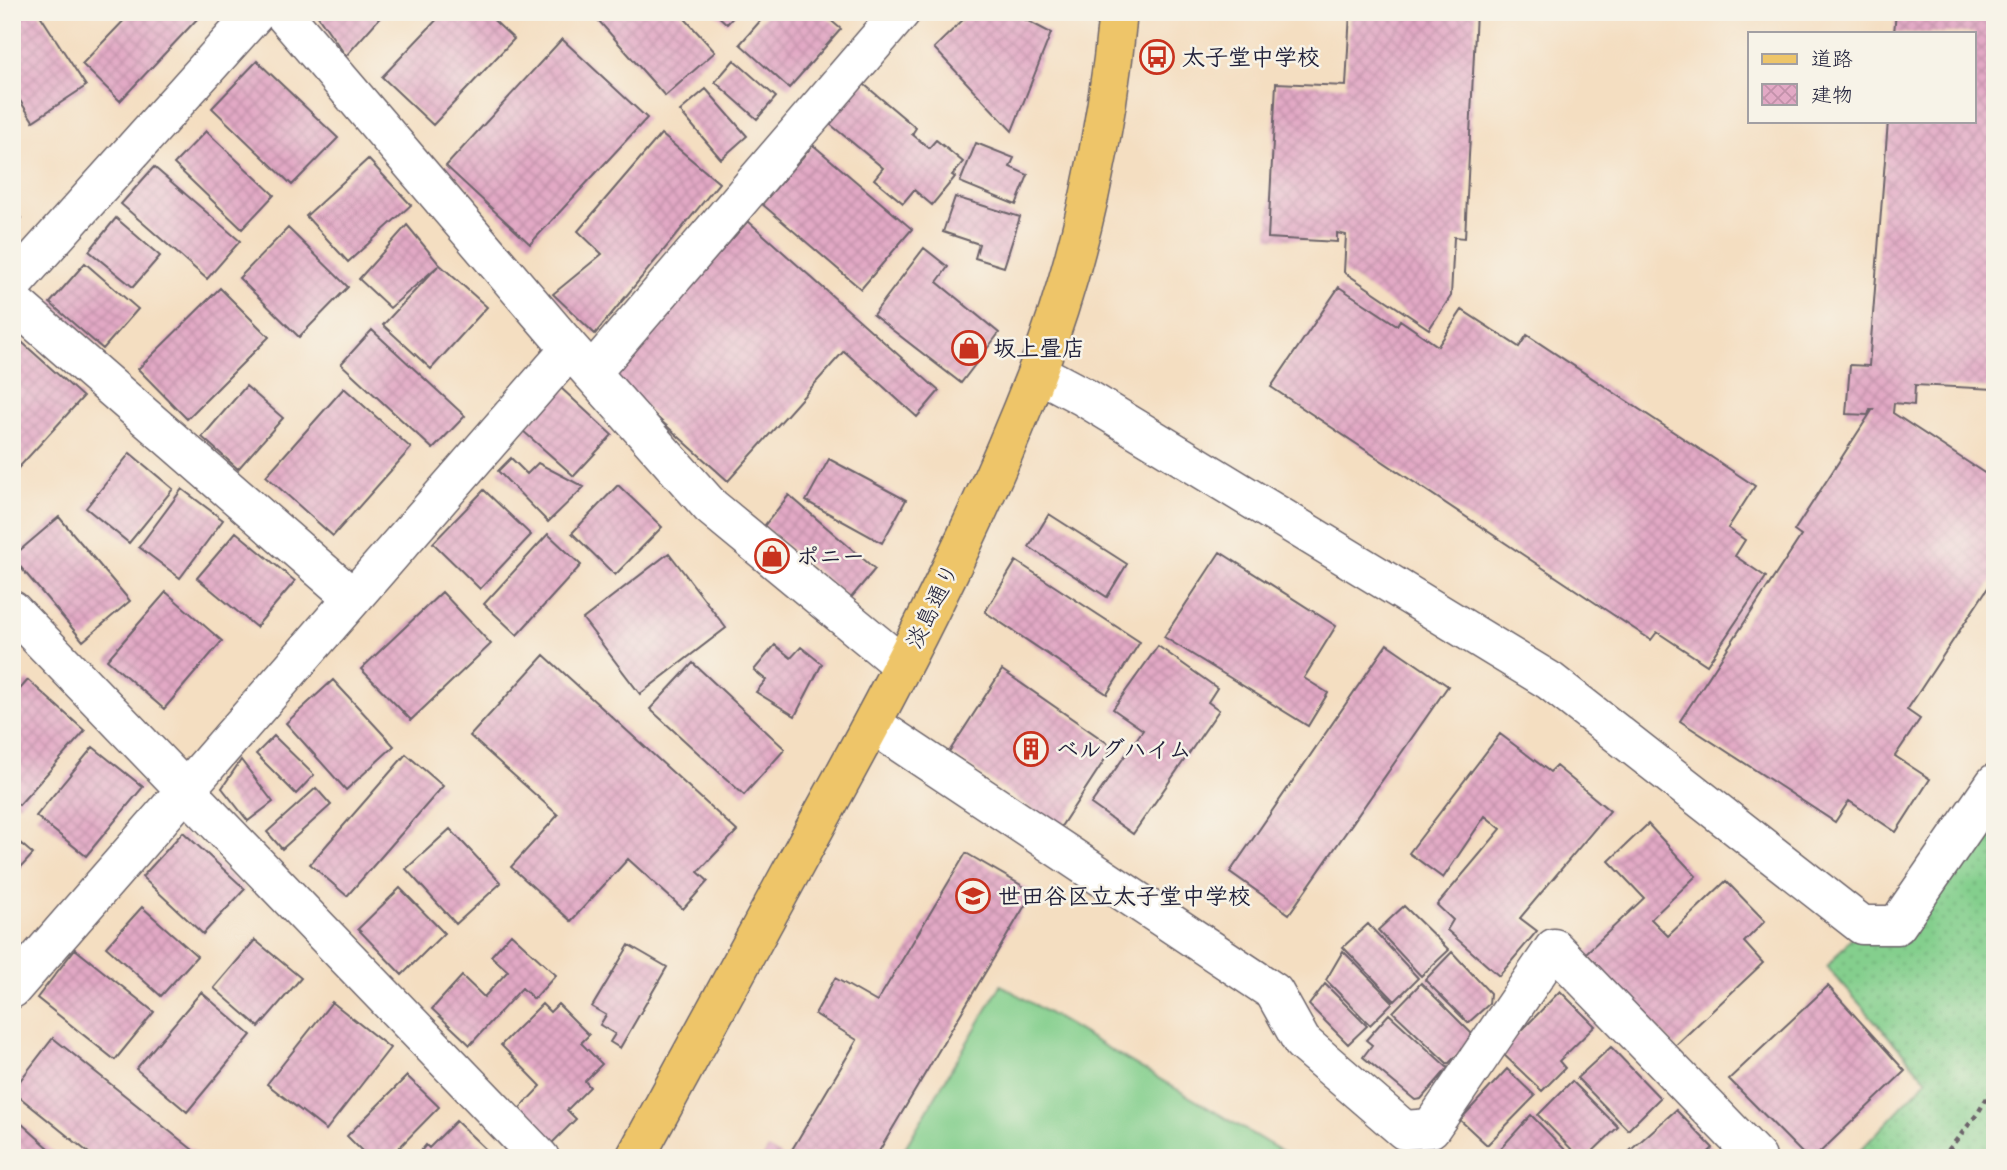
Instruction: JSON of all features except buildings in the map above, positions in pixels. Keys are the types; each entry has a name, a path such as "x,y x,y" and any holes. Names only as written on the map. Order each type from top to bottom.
{"main road":[{"name":"淡島通り","path":"635,1158 872,724 966,536 1037,372 1071,268 1093,176 1115,50 1118,12"}],"street":[{"path":"12,285 257,12"},
{"path":"282,12 711,507 902,665"},
{"path":"12,989 352,597 581,360 901,12"},
{"path":"12,301 352,597"},
{"path":"1037,372 1096,404 1550,681 1861,925 1897,925 1995,783"},
{"path":"12,610 540,1158"},
{"path":"872,724 1273,992 1302,1042 1404,1130 1431,1128 1554,948 1757,1158"}],"path":[{"path":"1942,1158 1978,1113 1995,1084"}],"green space":[{"path":"1995,803 1995,1158 1853,1158 1927,1080 1827,967 1851,938 1905,937"},
{"path":"1001,985 1293,1158 899,1158"}],"place":[{"name":"太子堂中学校","path":"1157,57"},
{"name":"坂上畳店","path":"969,348"},
{"name":"ポニー","path":"772,556"},
{"name":"ベルグハイム","path":"1031,749"},
{"name":"世田谷区立太子堂中学校","path":"973,896"}]}
